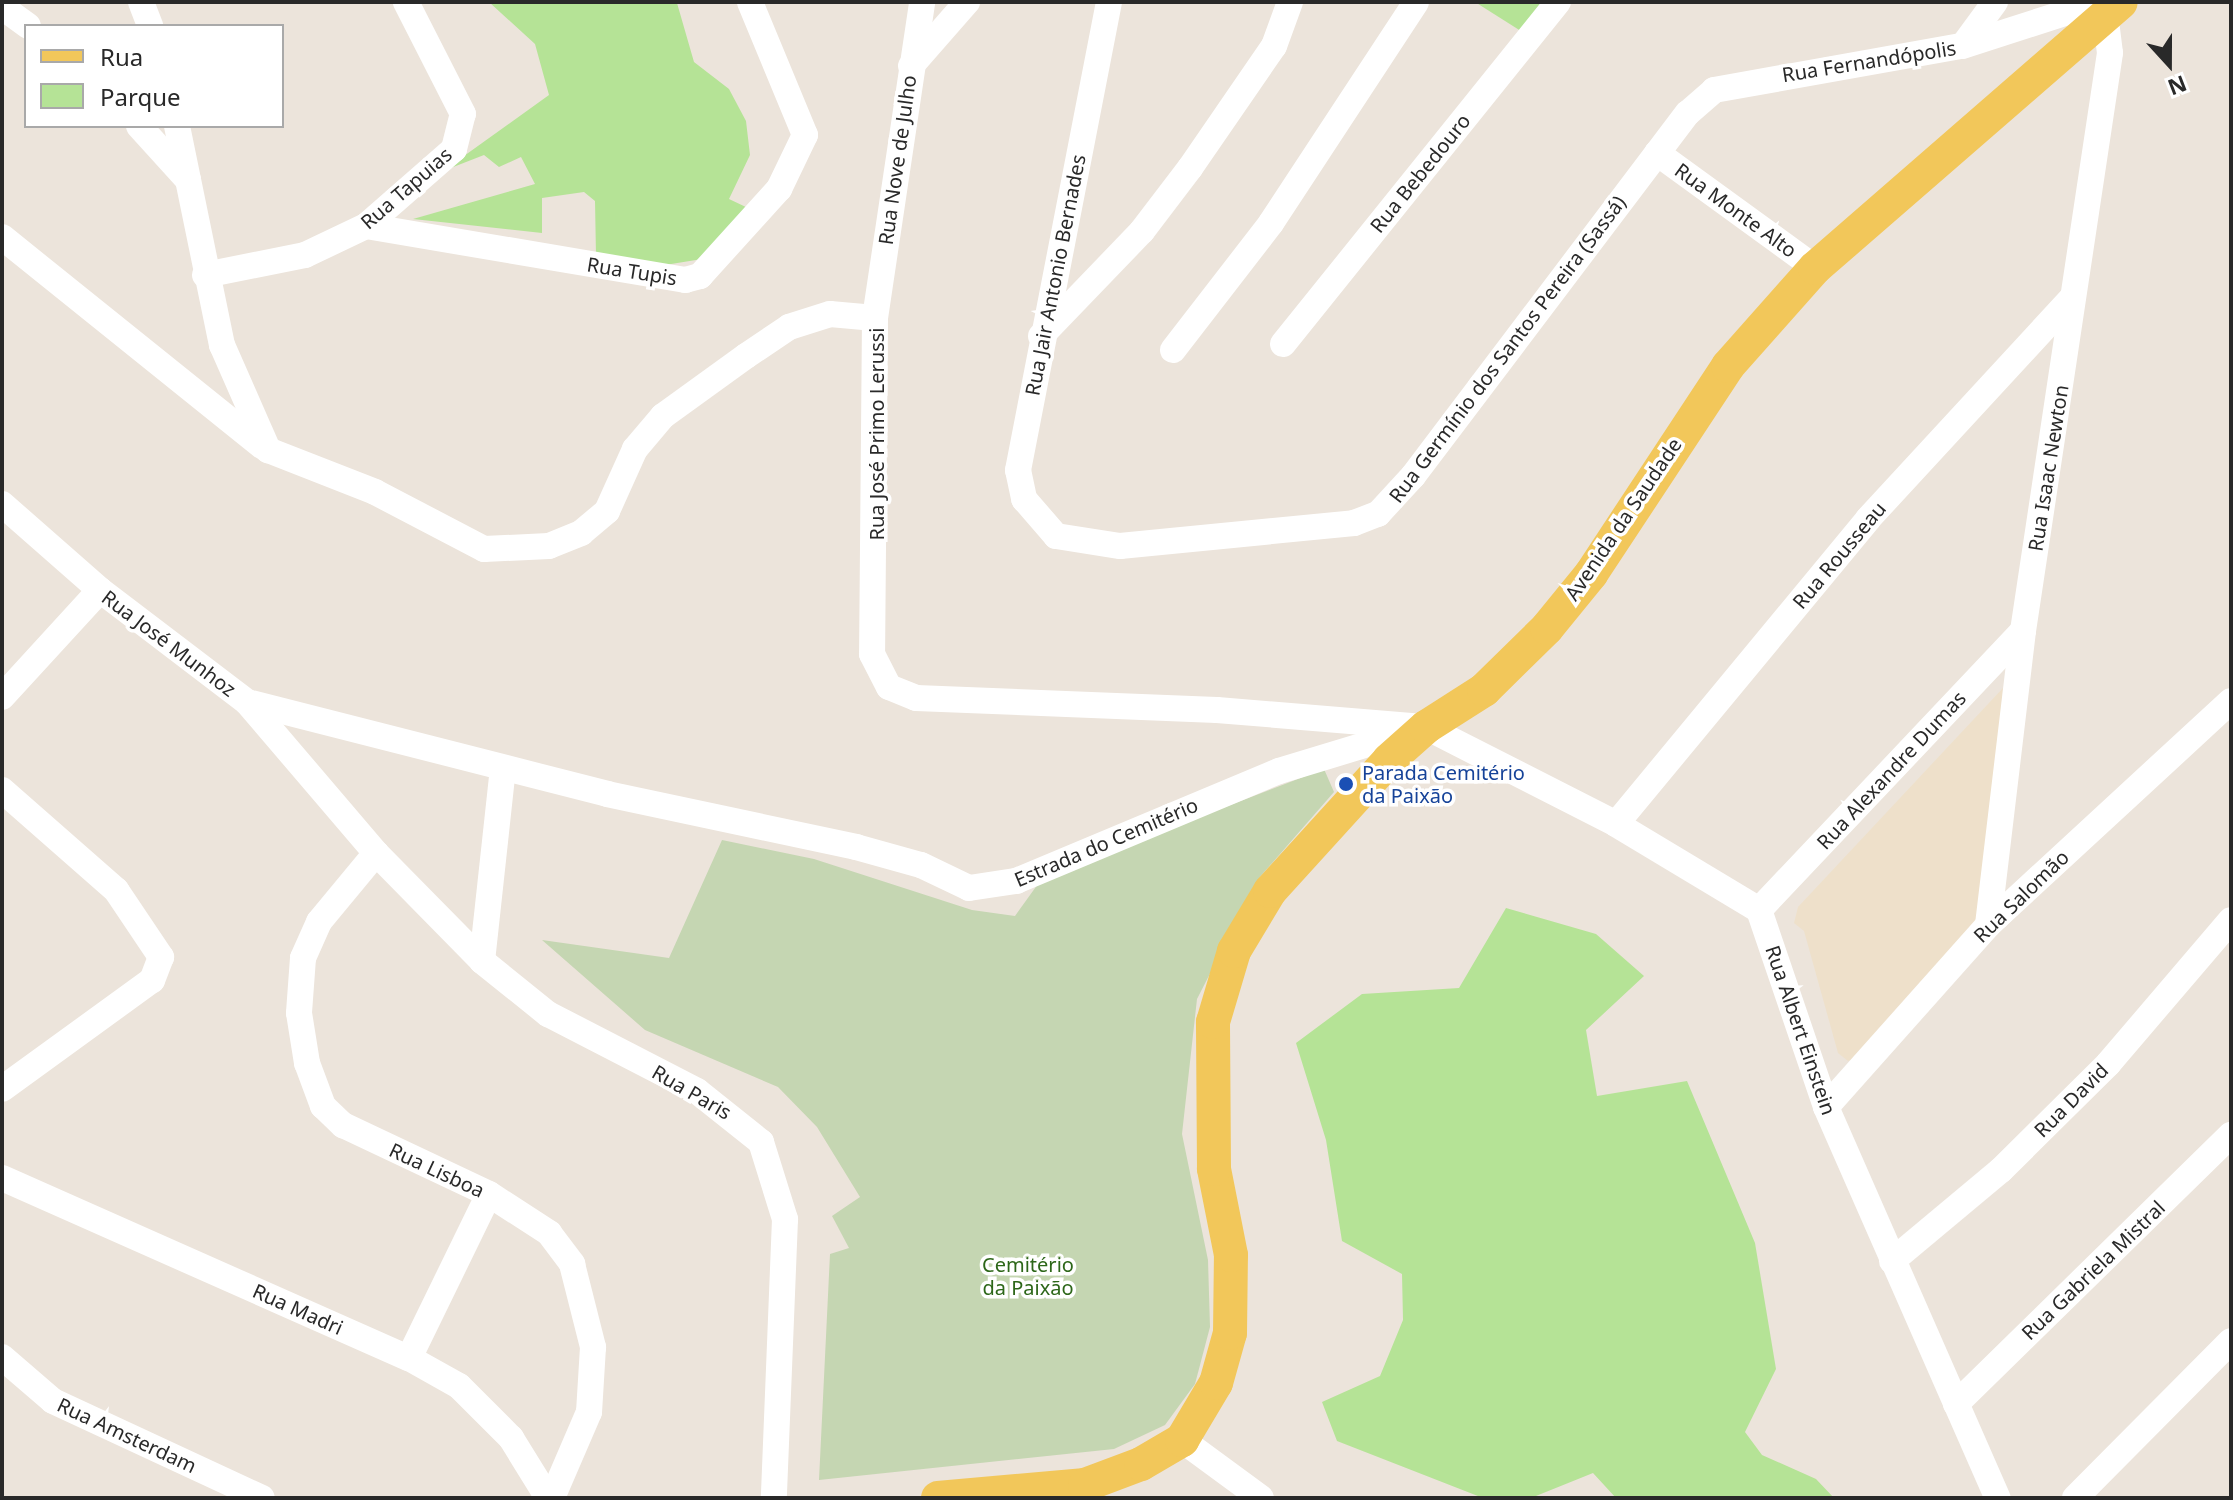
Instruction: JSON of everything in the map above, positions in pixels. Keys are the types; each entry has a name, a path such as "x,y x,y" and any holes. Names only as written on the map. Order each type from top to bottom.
{"main road":[{"name":"Avenida da Saudade","path":"938,1498 1085,1485 1141,1464 1182,1440 1216,1383 1230,1333 1231,1255 1214,1169 1211,1102 1213,1022 1234,951 1270,891 1320,832 1426,727 1484,690 1547,628 1591,574 1728,366 1815,268 2113,8"}],"street":[{"path":"141,2 149,24"},
{"name":"Rua Tapuias","path":"205,275 293,259 366,226 454,149 463,130 457,99 406,2"},
{"name":"Rua Tupis","path":"366,226 685,280 700,276 794,165 805,135 801,114 750,2"},
{"name":"Rua Nove de Julho","path":"875,318 909,69 922,2"},
{"path":"909,69 967,2"},
{"name":"Rua Jair Antonio Bernades","path":"1056,536 1024,499 1018,470 1041,336 1109,2"},
{"path":"1041,336 1142,231 1199,156 1274,46 1290,2"},
{"path":"1173,350 1271,223 1416,2"},
{"name":"Rua Bebedouro","path":"1283,344 1558,2"},
{"path":"1962,46 1995,2"},
{"path":"2,7 25,24"},
{"name":"Rua Fernandópolis","path":"1657,153 1714,90 1962,46 2074,10 2113,8"},
{"name":"Rua Isaac Newton","path":"1988,925 2023,631 2110,53 2113,8"},
{"path":"141,128 188,181"},
{"path":"177,128 205,275 222,345 268,450"},
{"name":"Rua Monte Alto","path":"1657,153 1815,268"},
{"name":"Rua Germínio dos Santos Pereira (Sassá)","path":"1056,536 1120,546 1354,523 1378,514 1407,485 1657,153"},
{"name":"Rua José Primo Lerussi","path":"2,237 268,450 375,492 484,549 549,546 581,533 607,511 635,449 663,416 789,327 830,314 875,318 872,654 889,687 916,698 1217,710 1426,727"},
{"name":"Rua Rousseau","path":"1616,824 1868,519 2073,297"},
{"name":"Rua José Munhoz","path":"2,504 100,590 247,702 503,769"},
{"path":"2,697 100,590"},
{"name":"Rua Alexandre Dumas","path":"1759,910 2023,631"},
{"name":"Rua Salomão","path":"1826,1107 1988,925 2231,701"},
{"name":"Rua Paris","path":"247,702 376,853 482,961 548,1014 697,1091 761,1142 785,1219 774,1498"},
{"path":"1426,727 1616,824 1759,910"},
{"name":"Estrada do Cemitério","path":"503,769 856,847 921,865 969,888 992,889 1279,771 1426,727"},
{"path":"482,961 503,769"},
{"path":"2,790 116,890 161,957 152,980 2,1089"},
{"name":"Rua Lisboa","path":"376,853 319,922 303,958 299,1013 307,1063 323,1106 343,1125 489,1194 549,1233 572,1264 586,1303 593,1347 589,1412 550,1498"},
{"name":"Rua Albert Einstein","path":"1759,910 1826,1107 1998,1498"},
{"name":"Rua David","path":"1892,1261 2001,1170 2108,1064 2231,920"},
{"name":"Rua Gabriela Mistral","path":"1956,1404 2231,1135"},
{"name":"Rua Madri","path":"2,1178 409,1358 487,1411 550,1498"},
{"path":"409,1358 489,1194"},
{"path":"2075,1498 2231,1341"},
{"name":"Rua Amsterdam","path":"2,1357 53,1401 262,1498"},
{"path":"1182,1440 1261,1498"}],"shaded area":[{"path":"2003,688 1982,922 1861,1056 1848,1061 1838,1053 1804,931 1794,923 1798,907"}],"green space":[{"path":"489,2 677,3 694,62 729,89 746,121 750,155 729,199 748,208 702,259 665,265 596,256 595,201 584,192 542,198 542,233 413,219 535,184 521,157 499,167 484,155 443,171 549,95 535,44"},
{"path":"1475,2 1543,2 1524,33"},
{"name":"Cemitério da Paixão","path":"1324,769 1334,792 1259,878 1197,999 1182,1134 1208,1260 1210,1327 1195,1384 1165,1425 1114,1449 819,1480 830,1254 849,1248 832,1216 860,1197 817,1127 778,1087 645,1030 542,940 669,958 722,840 814,859 972,910 1015,916 1043,877"},
{"path":"1506,908 1596,934 1644,976 1586,1030 1597,1096 1687,1081 1755,1243 1776,1369 1745,1432 1762,1455 1816,1479 1834,1498 1616,1498 1593,1473 1531,1498 1483,1498 1337,1441 1322,1402 1380,1376 1403,1320 1402,1274 1342,1241 1326,1140 1296,1043 1362,994 1459,988"}],"place":[{"name":"Parada Cemitério da Paixão","path":"1346,784"}]}
